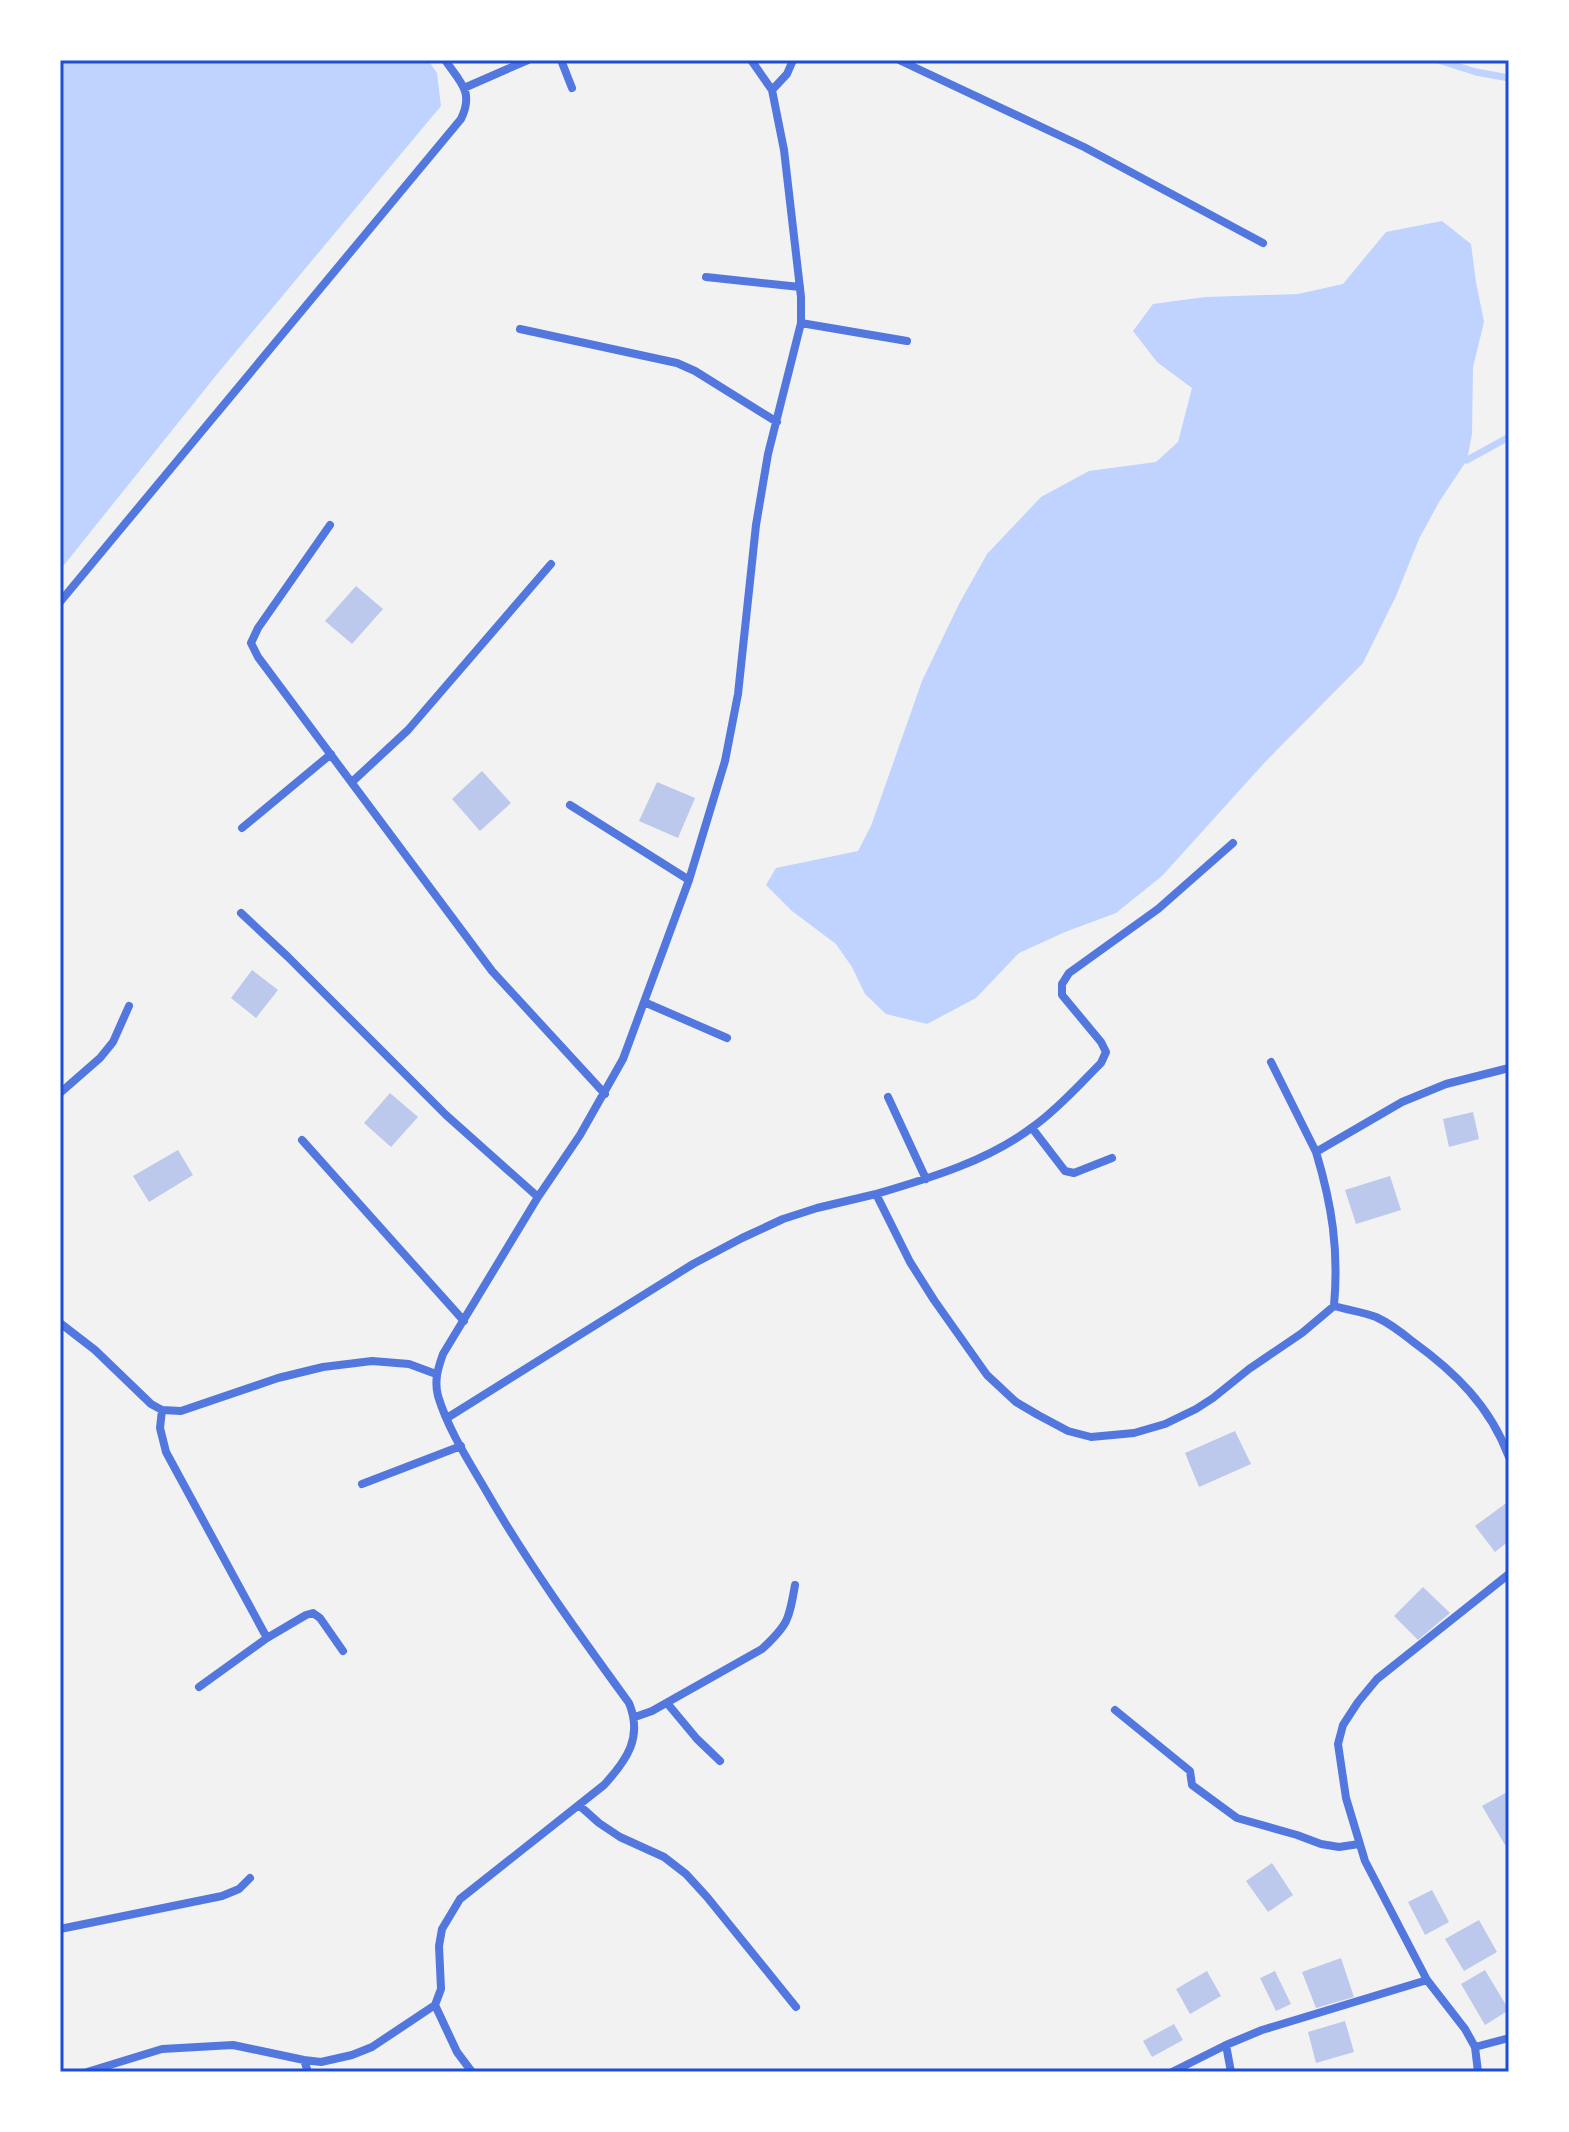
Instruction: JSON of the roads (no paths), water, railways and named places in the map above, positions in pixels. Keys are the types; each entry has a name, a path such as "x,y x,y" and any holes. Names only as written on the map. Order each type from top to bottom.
{"street":[{"path":"60,602 461,119 468,104 464,88 445,60"},
{"path":"464,88 528,60"},
{"path":"561,60 572,88"},
{"path":"87,2072 162,2049 233,2045 321,2062 372,2047 435,2005 441,1989 439,1946 442,1929 460,1899 604,1785 623,1764 634,1740 635,1717 629,1703 556,1603 505,1524 447,1418 438,1394 436,1374 443,1354 538,1197 580,1135 623,1059 689,880 725,761 740,678 756,525 768,454 801,323 800,287 784,150 772,90 751,60"},
{"path":"772,90 787,74 793,60"},
{"path":"899,60 1084,147 1263,243"},
{"path":"706,277 800,287"},
{"path":"801,323 907,341"},
{"path":"520,329 677,363 777,422"},
{"path":"330,525 258,628 251,643 258,657 492,971 605,1094"},
{"path":"352,782 408,730 551,564"},
{"path":"242,828 331,754"},
{"path":"570,805 689,880"},
{"path":"447,1418 693,1264 742,1238 795,1215 926,1179 1004,1146 1032,1128 1101,1063 1106,1052 1062,995 1062,984 1069,973 1158,909 1233,843"},
{"path":"241,913 446,1115 538,1197"},
{"path":"644,1002 727,1038"},
{"path":"60,1093 100,1058 113,1042 129,1006"},
{"path":"876,1194 910,1262 987,1375 1016,1402 1068,1431 1091,1437 1134,1433 1165,1424 1213,1398 1334,1306 1336,1282 1330,1202 1316,1152 1271,1062"},
{"path":"1316,1152 1402,1102 1446,1084 1509,1068"},
{"path":"888,1097 926,1179"},
{"path":"1032,1128 1065,1171 1074,1173 1112,1158"},
{"path":"302,1140 464,1321"},
{"path":"1334,1306 1377,1318 1396,1328 1440,1361 1489,1414 1509,1457"},
{"path":"60,1323 95,1350 151,1404 162,1410 181,1411 278,1378 323,1367 387,1362 409,1364 436,1374"},
{"path":"162,1410 160,1428 166,1452 267,1638"},
{"path":"362,1484 461,1446"},
{"path":"1478,2072 1475,2047 1427,1980 1365,1861 1346,1798 1338,1744 1343,1725 1377,1679 1509,1574"},
{"path":"635,1717 667,1703 762,1649 788,1621 795,1585"},
{"path":"199,1687 267,1638 313,1613 343,1651"},
{"path":"667,1703 720,1761"},
{"path":"1115,1710 1190,1771 1192,1785 1237,1818 1321,1844 1339,1847 1359,1844"},
{"path":"580,1806 620,1837 664,1857 686,1874 796,2007"},
{"path":"60,1929 222,1896 239,1889 250,1878"},
{"path":"1172,2072 1262,2030 1427,1980"},
{"path":"435,2005 457,2052 472,2072"},
{"path":"1475,2047 1509,2038"},
{"path":"1226,2045 1231,2072"},
{"path":"304,2060 308,2072"}],"water":[{"path":"60,60 428,60 437,73 441,106 218,373 60,570"},
{"path":"1442,221 1471,244 1484,322 1473,367 1472,434 1467,460 1419,539 1396,596 1363,663 1266,761 1162,876 1116,913 1019,953 976,998 927,1024 886,1014 865,994 836,944 792,911 766,885 776,868 858,851 871,826 922,681 987,554 1041,497 1089,471 1156,462 1178,442 1192,388 1157,362 1133,331 1153,304 1205,297 1298,294 1343,284 1386,232"}],"waterway":[{"path":"1438,60 1509,78"},
{"path":"1467,460 1509,437"}]}
